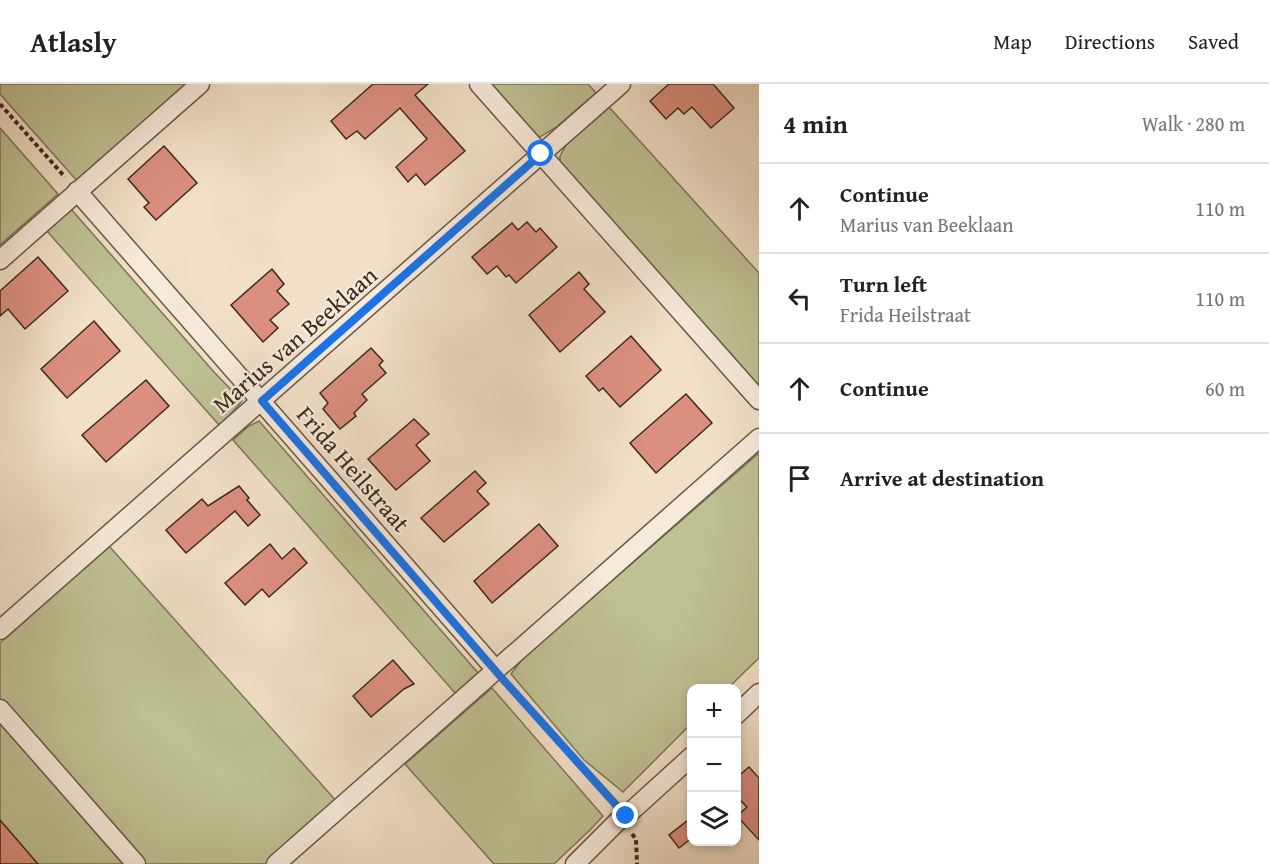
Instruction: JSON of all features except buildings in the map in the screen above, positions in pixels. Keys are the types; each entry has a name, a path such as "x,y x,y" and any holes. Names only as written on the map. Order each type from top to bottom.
{"street":[{"path":"0,260 200,84"},
{"path":"479,84 759,400"},
{"name":"Marius van Beeklaan","path":"0,630 621,84"},
{"name":"Frida Heilstraat","path":"77,191 496,670"},
{"path":"276,864 759,438"},
{"path":"741,710 759,693"},
{"path":"0,709 136,864"},
{"path":"575,864 687,760"}],"path":[{"path":"0,104 77,191"},
{"path":"496,670 623,818 636,839 637,864"}],"green space":[{"path":"0,84 190,84 78,182 0,94"},
{"path":"488,84 588,84 596,93 555,128 540,137 531,133"},
{"path":"609,107 759,273 759,389 560,165 560,156 566,145"},
{"path":"0,128 58,194 0,245"},
{"path":"70,208 242,401 219,425 46,230"},
{"path":"259,421 478,673 455,693 233,440 249,426"},
{"path":"759,453 759,658 732,684 687,684 687,728 623,792 584,760 511,674 523,658"},
{"path":"109,546 338,803 268,864 144,864 0,701 0,643"},
{"path":"492,688 603,816 554,864 494,864 405,764"},
{"path":"0,723 123,864 0,864"}],"route":[{"path":"541,154 262,401 500,676 626,816"}]}
